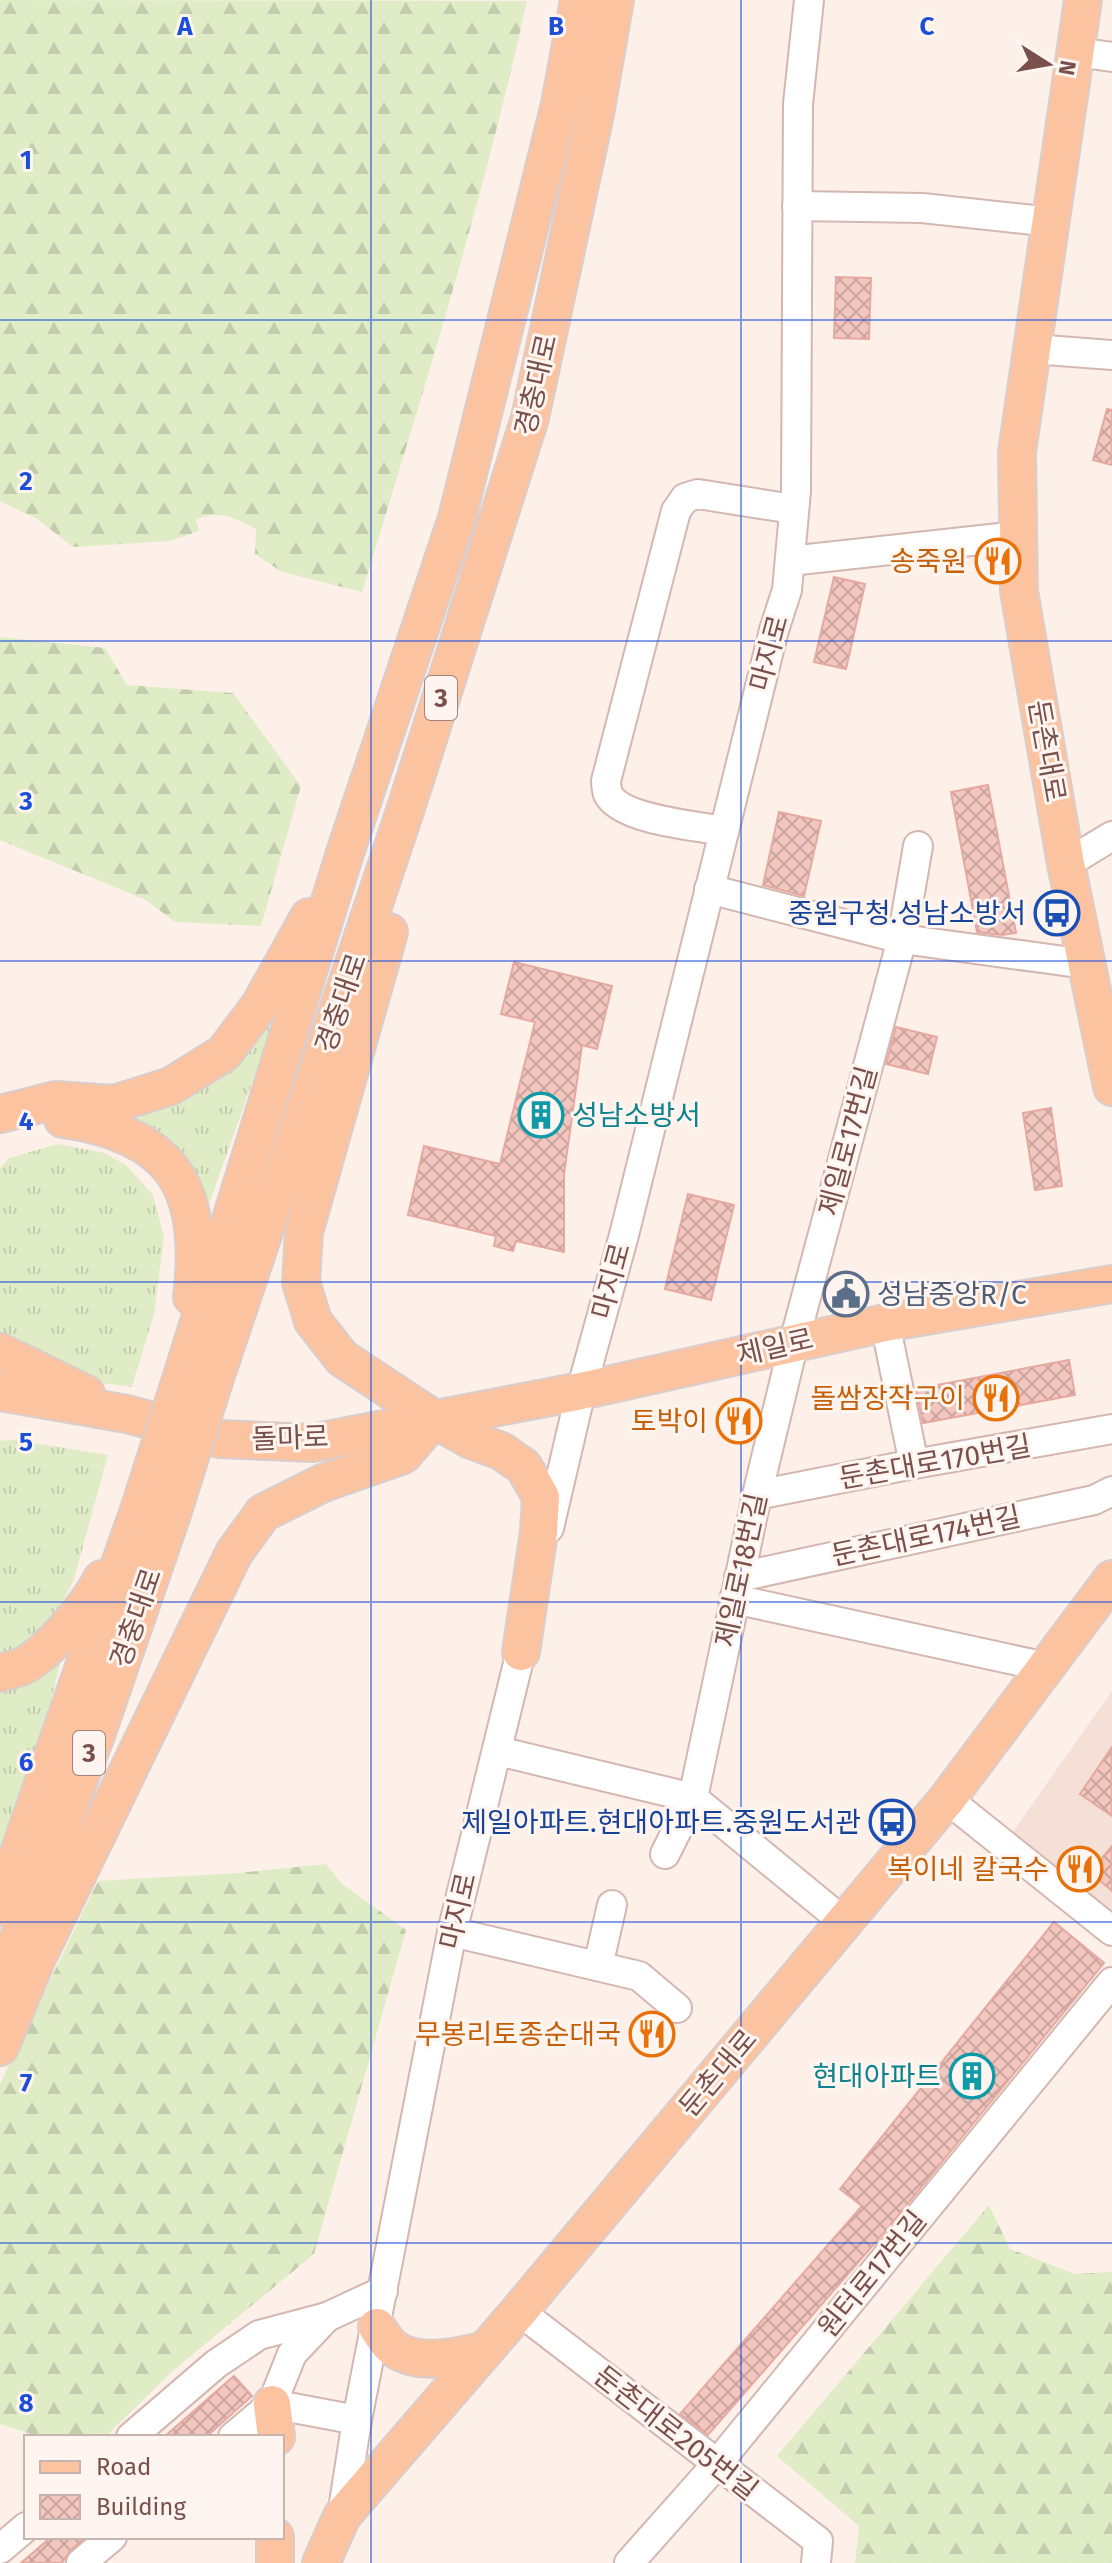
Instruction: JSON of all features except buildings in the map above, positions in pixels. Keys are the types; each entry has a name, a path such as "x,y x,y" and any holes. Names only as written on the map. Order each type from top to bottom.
{"main road":[{"name":"경충대로","path":"0,1987 96,1735 156,1512 199,1376 345,853 457,518 560,104 577,0"},
{"name":"경충대로","path":"199,1376 406,808 530,418 595,114 615,0"},
{"name":"둔촌대로","path":"1083,0 1017,452 1019,591 1066,864 1112,1087"},
{"path":"406,808 396,906 304,1232 301,1282 313,1321 342,1358 434,1419 471,1440 501,1451 524,1467 541,1497 539,1532 521,1652"},
{"path":"0,1114 56,1100 114,1104 171,1086 224,1053 260,1005 345,853"},
{"path":"0,1138 5,1132 53,1117 96,1123 133,1137 169,1165 192,1206 197,1258 199,1376"},
{"name":"제일로","path":"581,1391 885,1323 1112,1284"},
{"path":"0,1352 127,1414"},
{"name":"돌마로","path":"0,1392 127,1414 220,1439 312,1443 581,1391"},
{"path":"0,1418 127,1414"},
{"path":"0,2047 37,1958 234,1553 263,1513 323,1483 403,1455 434,1419"},
{"name":"경충대로","path":"0,1907 156,1512"},
{"path":"0,1673 24,1665 62,1632 91,1600 156,1512"},
{"name":"둔촌대로","path":"321,2563 342,2516 519,2311 947,1799 1112,1579"},
{"path":"377,2327 393,2348 421,2358 455,2358 485,2350"},
{"path":"275,2539 275,2563"}],"street":[{"name":"마지로","path":"342,2516 357,2420 452,1932 498,1751 581,1391 624,1235 774,630 787,590 794,507 798,104 809,0"},
{"path":"1075,52 1112,57"},
{"path":"797,206 922,208 1052,222"},
{"path":"1033,349 1112,355"},
{"path":"724,831 635,814 618,806 607,793 606,781 676,511 685,498 698,494 794,507"},
{"path":"790,561 1018,536"},
{"path":"1066,864 1112,836"},
{"name":"제일로17번길","path":"794,1342 902,939 918,846"},
{"path":"709,889 902,939 1086,964"},
{"path":"885,1323 914,1464"},
{"name":"제일로18번길","path":"665,1854 693,1798 736,1588 794,1342"},
{"name":"둔촌대로170번길","path":"757,1495 1112,1429"},
{"name":"둔촌대로174번길","path":"736,1588 1094,1500 1112,1491"},
{"path":"736,1588 827,1617 1046,1667"},
{"path":"498,1751 693,1798 844,1922"},
{"path":"947,1799 1112,1931"},
{"path":"598,1966 612,1905"},
{"path":"452,1932 639,1976 677,2008"},
{"name":"원터로17번길","path":"629,2563 716,2465 1112,1982"},
{"path":"133,2435 259,2335 327,2317 383,2291"},
{"name":"둔촌대로205번길","path":"519,2311 818,2541 816,2563"},
{"path":"274,2421 292,2354 327,2317"},
{"path":"233,2353 252,2353 268,2363 274,2380 274,2421"},
{"path":"238,2435 274,2421 357,2420"},
{"path":"0,2549 24,2529"},
{"path":"81,2563 110,2539"}],"shaded area":[{"path":"1112,1691 1112,1922 1012,1833"}],"green space":[{"path":"0,0 527,1 471,224 362,592 282,572 255,554 256,529 227,516 212,515 196,520 199,531 170,541 73,547 37,519 0,501"},
{"path":"0,637 105,648 127,685 233,693 301,786 261,926 175,922 146,900 0,840"},
{"path":"276,1015 209,1204 198,1180 173,1144 114,1109 222,1066"},
{"path":"58,1144 104,1153 126,1165 153,1195 164,1237 154,1314 132,1387 65,1378 0,1348 0,1168 9,1158"},
{"path":"14,1440 108,1455 74,1579 53,1621 19,1654 0,1659 0,1441"},
{"path":"63,1651 34,1772 0,1874 0,1689"},
{"path":"326,1864 341,1883 406,1930 314,2254 175,2369 107,2435 34,2435 0,2424 0,2084 98,1881 238,1873"},
{"path":"989,2205 1010,2249 1075,2274 1112,2272 1112,2563 855,2563 859,2526 777,2456"}],"place":[{"name":"송죽원","path":"998,561"},
{"name":"중원구청.성남소방서","path":"1057,913"},
{"name":"성남소방서","path":"541,1115"},
{"name":"성남중앙R/C","path":"846,1294"},
{"name":"돌쌈장작구이","path":"996,1398"},
{"name":"토박이","path":"739,1421"},
{"name":"제일아파트.현대아파트.중원도서관","path":"892,1822"},
{"name":"복이네 칼국수","path":"1080,1869"},
{"name":"무봉리토종순대국","path":"652,2034"},
{"name":"현대아파트","path":"972,2076"}]}
